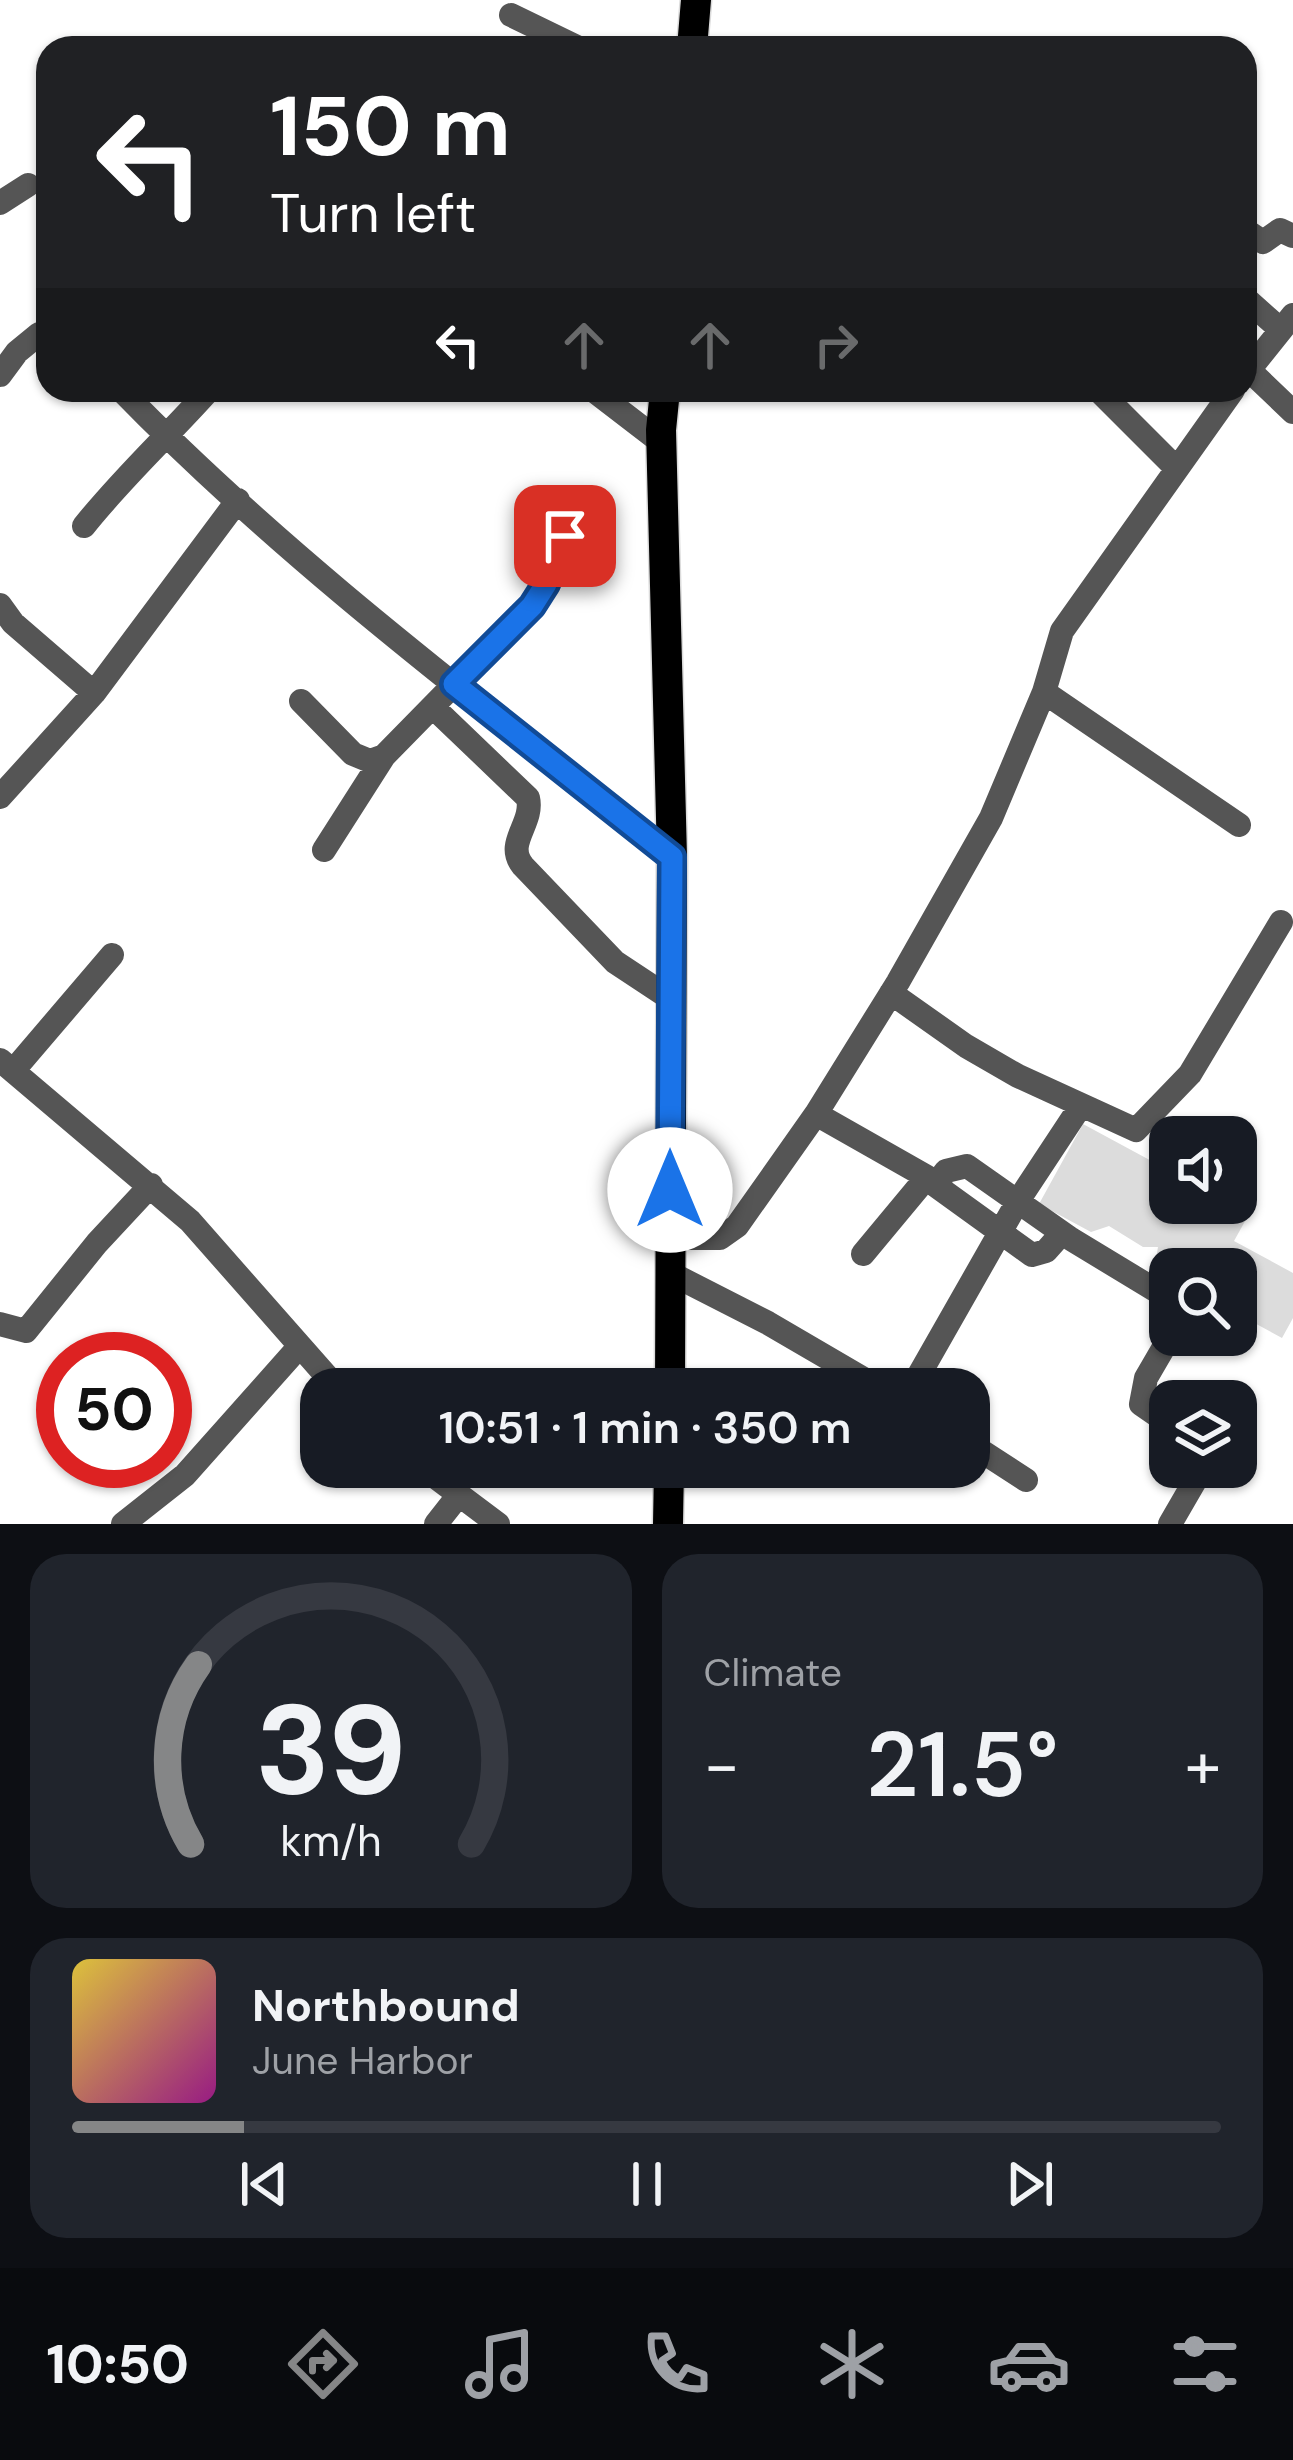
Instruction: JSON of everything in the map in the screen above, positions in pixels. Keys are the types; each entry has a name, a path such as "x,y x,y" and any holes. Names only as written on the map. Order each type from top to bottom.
{"main road":[{"path":"693,36 696,0"},
{"path":"664,402 672,857 670,1273 677,1368"},
{"path":"668,1524 669,1488"}],"street":[{"path":"512,15 555,36"},
{"path":"0,203 28,185"},
{"path":"1257,238 1263,242 1280,230 1293,236"},
{"path":"1257,305 1287,322 1257,359"},
{"path":"3,365 36,337"},
{"path":"1257,388 1293,412"},
{"path":"133,402 238,500 454,684 672,857"},
{"path":"84,526 130,468 198,402"},
{"path":"608,402 662,443"},
{"path":"1110,402 1176,468"},
{"path":"670,1238 720,1238 736,1226 816,1114 991,818 1044,692 1061,631 1224,402"},
{"path":"0,797 94,693 238,500"},
{"path":"324,850 383,756 532,606 565,536"},
{"path":"0,605 13,623 94,693"},
{"path":"1044,692 1239,825"},
{"path":"301,701 353,754 370,760 383,756"},
{"path":"433,707 528,798 530,812 515,844 516,858 615,962 671,999"},
{"path":"891,993 966,1046 1130,1131 1190,1073 1281,922"},
{"path":"112,955 6,1065 151,1185 259,1296 318,1368"},
{"path":"923,1368 1018,1201 1080,1107"},
{"path":"816,1114 931,1181 1036,1256 1046,1252 1062,1233"},
{"path":"862,1254 931,1181 967,1166 1062,1233 1149,1285"},
{"path":"0,1324 26,1331 35,1323 97,1243 151,1185"},
{"path":"670,1273 844,1368"},
{"path":"123,1524 185,1475 298,1348"},
{"path":"1149,1413 1141,1403 1141,1391 1160,1356"},
{"path":"990,1457 1026,1480"},
{"path":"448,1488 498,1524"},
{"path":"1170,1524 1191,1488"},
{"path":"436,1524 458,1496"}],"shaded area":[{"path":"1083,1124 1149,1160 1149,1224 1243,1224 1234,1241 1247,1248 1143,1247 1109,1226 1091,1232 1039,1204"},
{"path":"1257,1253 1293,1273 1293,1318 1282,1338 1257,1324"}],"route":[{"path":"565,536 532,606 454,684 672,857 670,1190"}]}
